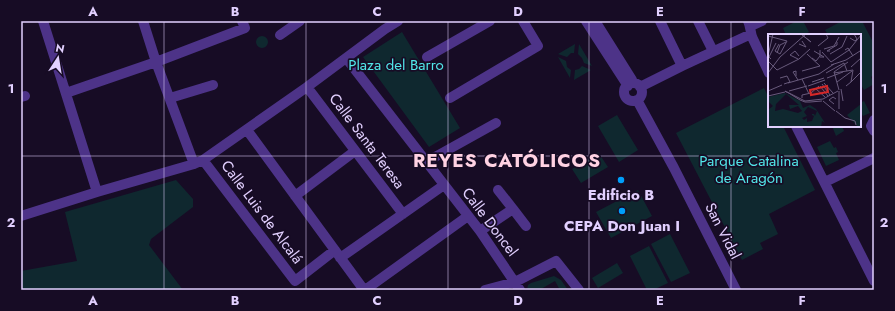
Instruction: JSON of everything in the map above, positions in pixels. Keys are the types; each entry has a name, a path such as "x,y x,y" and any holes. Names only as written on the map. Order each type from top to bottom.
{"street":[{"path":"43,21 97,192"},
{"path":"280,35 300,21"},
{"path":"21,216 199,162 247,130 346,58 383,25 398,21"},
{"path":"427,57 490,21"},
{"path":"450,98 538,46 523,21"},
{"path":"586,21 634,86 642,93 641,97 637,100"},
{"path":"595,21 634,86"},
{"path":"660,21 682,66"},
{"path":"698,21 713,51"},
{"path":"634,86 713,51 762,21"},
{"path":"145,22 156,62 170,98 199,162"},
{"path":"66,93 156,62 243,25"},
{"path":"750,27 768,71"},
{"name":"Calle Doncel","path":"346,58 480,231 517,286"},
{"path":"170,98 212,85"},
{"name":"San Vidal","path":"634,86 624,93 626,98 631,101 637,100 674,168 736,290"},
{"name":"Calle Santa Teresa","path":"307,87 403,214"},
{"path":"874,120 871,126 874,131"},
{"path":"426,162 496,122"},
{"path":"797,127 874,282"},
{"path":"247,130 364,290 468,216"},
{"path":"296,196 355,151"},
{"path":"825,182 874,158"},
{"name":"Calle Luis de Alcalá","path":"199,162 295,281 338,254"},
{"path":"338,254 403,214 444,185"},
{"path":"498,190 526,226"},
{"path":"480,231 513,210"},
{"path":"485,290 517,286 556,261 579,290"}],"green space":[{"path":"797,21 803,21 809,32 806,34 786,34 783,28"},
{"path":"842,21 862,21 874,44 874,75 871,77 874,84 864,90 861,85 861,34 827,34 825,30"},
{"name":"Plaza del Barro","path":"402,32 460,128 429,147 363,57"},
{"path":"260,36 264,36 268,42 264,48 260,48 256,44 256,40"},
{"path":"575,44 574,53 571,53 567,57 558,54"},
{"path":"579,44 592,66 584,63 578,54"},
{"path":"558,57 566,61 567,67 571,70 570,78"},
{"path":"582,66 591,70 574,80 575,70"},
{"name":"Parque Catalina de Aragón","path":"764,88 768,96 768,127 784,127 815,190 769,214 778,234 760,243 763,249 742,260 676,133"},
{"path":"864,101 870,113 863,116 861,113 861,102"},
{"path":"617,115 638,150 619,162 598,126"},
{"path":"832,127 842,127 844,131 836,136"},
{"path":"830,141 834,148 836,147 838,152 836,153 839,160 826,166 817,147"},
{"path":"598,152 608,167 581,183 572,169"},
{"path":"176,180 193,199 193,207 151,239 149,245 183,290 21,290 21,271 77,261 65,212"},
{"path":"638,190 652,216 611,238 596,212"},
{"path":"670,234 690,273 671,282 651,244"},
{"path":"649,246 668,283 653,290 647,290 630,256"},
{"path":"617,263 623,273 598,288 592,278"},
{"path":"554,276 561,280 568,290 560,290 555,281 541,290 527,290 528,285 531,283"}],"place":[{"name":"Edificio B","path":"621,180"},
{"name":"CEPA Don Juan I","path":"622,211"}],"district":[{"name":"REYES CATÓLICOS","path":"507,160"}]}
